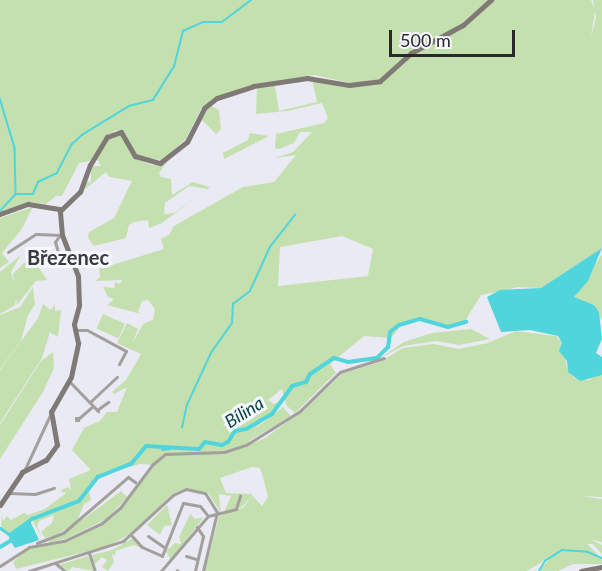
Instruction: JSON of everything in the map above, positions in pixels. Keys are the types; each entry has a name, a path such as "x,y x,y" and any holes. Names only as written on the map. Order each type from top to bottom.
{"street":[{"path":"0,214 28,204 60,209 80,192 90,165 115,132 124,134 135,156 160,163 187,142 204,108 217,98 253,86 286,84 307,78 349,85 380,81 411,53 463,25 491,0"},
{"path":"0,505 6,492 25,470 50,415 69,381 78,347 76,330 79,283 74,264 61,235 60,209"},
{"path":"8,252 36,234 61,235"},
{"path":"61,235 55,242 65,265 74,264"},
{"path":"62,258 70,255"},
{"path":"76,330 86,329 126,351 119,364"},
{"path":"0,566 33,545 78,536 109,518 165,454 224,452 255,441 300,411 340,372 384,358"},
{"path":"78,419 117,377"},
{"path":"69,381 97,410 108,402"},
{"path":"25,470 44,461 54,451 57,437 50,415"},
{"path":"48,542 63,533 128,477 135,482"},
{"path":"6,492 34,494 54,488"},
{"path":"29,571 89,553 132,536 173,495 186,489 205,493 217,514 203,571"},
{"path":"161,571 208,516 236,509 240,495"},
{"path":"132,536 142,547 162,556 183,503 200,506 208,516"},
{"path":"195,571 203,536 197,527"},
{"path":"148,536 165,548"},
{"path":"89,553 95,571"},
{"path":"186,556 196,559"},
{"path":"55,563 65,571"},
{"path":"581,571 602,567"}],"green space":[{"path":"0,0 489,0 458,27 422,45 381,79 353,84 315,75 252,85 202,107 186,139 162,160 139,157 120,130 114,131 90,161 79,163 62,196 56,196 46,204 29,202 0,212"},
{"path":"492,0 591,0 595,10 593,0 602,0 602,248 541,288 519,287 481,295 465,321 450,326 421,317 400,327 391,338 364,336 330,364 336,373 295,413 286,405 282,389 268,400 274,404 283,400 254,430 283,407 291,416 249,441 251,444 265,438 303,411 342,374 380,362 403,348 434,344 458,349 488,343 516,331 556,336 562,343 567,368 574,378 590,380 594,375 602,375 602,497 581,496 602,499 602,542 590,539 602,545 602,554 593,544 587,544 602,559 602,564 573,564 558,571 539,571 553,555 527,571 205,571 219,516 244,507 252,496 243,506 224,512 231,496 219,494 221,513 208,493 186,488 171,495 133,533 105,547 16,569 13,562 29,548 67,541 105,522 123,507 154,465 140,464 100,475 88,488 91,500 84,504 77,521 57,535 45,538 41,532 52,523 54,515 39,521 37,526 42,538 32,520 8,534 1,529 2,516 3,521 7,516 11,520 24,513 28,515 45,509 66,493 60,491 67,487 71,490 69,479 91,470 72,450 84,428 100,421 107,412 117,412 127,387 114,394 112,392 126,380 141,354 117,343 127,323 138,329 132,344 143,324 153,320 155,309 148,300 142,301 138,312 141,314 107,305 114,299 108,297 103,287 114,288 115,282 120,284 122,280 95,281 100,277 99,269 164,249 161,239 169,235 174,226 243,187 274,182 296,155 275,158 293,152 312,132 300,132 294,143 279,149 275,148 276,134 324,123 328,118 322,103 287,111 256,114 257,88 275,86 279,111 317,102 312,79 335,84 380,82 412,53 463,26","holes":["595,12 596,18 591,36","342,236 373,249 368,276 278,286 280,247","252,467 260,468 263,477 268,497 262,506 251,494 226,493 220,478"]},
{"path":"211,106 219,110 221,129 216,134 202,120 199,122 205,109"},
{"path":"120,132 142,161 152,165 168,161 159,173 161,177 171,179 172,195 193,182 210,187 207,189 189,186 165,203 164,214 174,213 197,197 162,223 149,228 148,220 134,222 129,225 126,238 94,246 88,238 89,232 114,218 132,181 109,177 106,172 84,190 87,181 91,183 91,166 101,166 96,157 108,138"},
{"path":"250,133 269,136 224,159 223,153 248,140"},
{"path":"33,207 21,230 2,253 9,262 0,268 0,218"},
{"path":"602,254 602,321 594,305 574,298"},
{"path":"21,255 11,272 17,293 15,305 0,314 0,272"},
{"path":"31,256 47,280 36,281 17,305 13,274"},
{"path":"33,287 35,305 28,315 21,341 0,369 0,315 20,307"},
{"path":"43,304 51,310 55,304 55,311 61,310 58,337 50,332 42,358 0,423 0,370 38,318"},
{"path":"103,314 125,324 118,338 96,329"},
{"path":"471,329 490,339 459,345 436,341 403,346 379,359 404,342 432,333"},
{"path":"53,352 54,368 43,392 0,459 0,425 41,361"},
{"path":"121,491 127,497 108,518 68,538 50,543 48,540 62,535"},
{"path":"167,505 172,525 164,526 160,535 147,525"},
{"path":"190,514 195,519 204,517 171,560 166,551 175,543 181,544 179,537"},
{"path":"133,538 154,554 134,545 115,551 116,555 112,554 114,562 108,571 102,567 107,560 102,557 94,565 92,555 112,550"},
{"path":"88,556 94,571 72,567 69,571 59,565"}],"water":[{"path":"602,248 588,281 574,297 594,305 599,312 602,339 596,353 602,357 602,375 580,381 568,372 567,361 559,351 562,343 558,336 530,330 501,332 487,297 500,290 541,288"},
{"path":"33,516 31,523 39,540 15,548 11,542 16,539 10,540 8,534"}],"waterway":[{"path":"0,211 16,194 33,194 38,182 57,173 71,145 82,135 129,106 153,100 174,67 183,31 203,22 222,22 251,0"},
{"path":"0,98 15,148 16,193"},
{"path":"182,428 187,405 211,353 232,323 233,304 250,291 270,247 295,215"},
{"name":"Bílina","path":"32,519 79,501 98,477 131,464 146,446 199,449 205,442 222,445 228,442 235,431 246,429 272,414 292,386 306,382 310,374 334,358 348,362 377,358 388,347 390,332 399,325 420,319 448,327 466,322"},
{"name":"Bílina","path":"162,450 170,449"},
{"path":"0,528 10,535"},
{"name":"Bílina","path":"0,547 18,536"},
{"path":"539,571 545,561 562,550 588,552 602,558"}],"district":[{"name":"Březenec","path":"68,257"}]}
